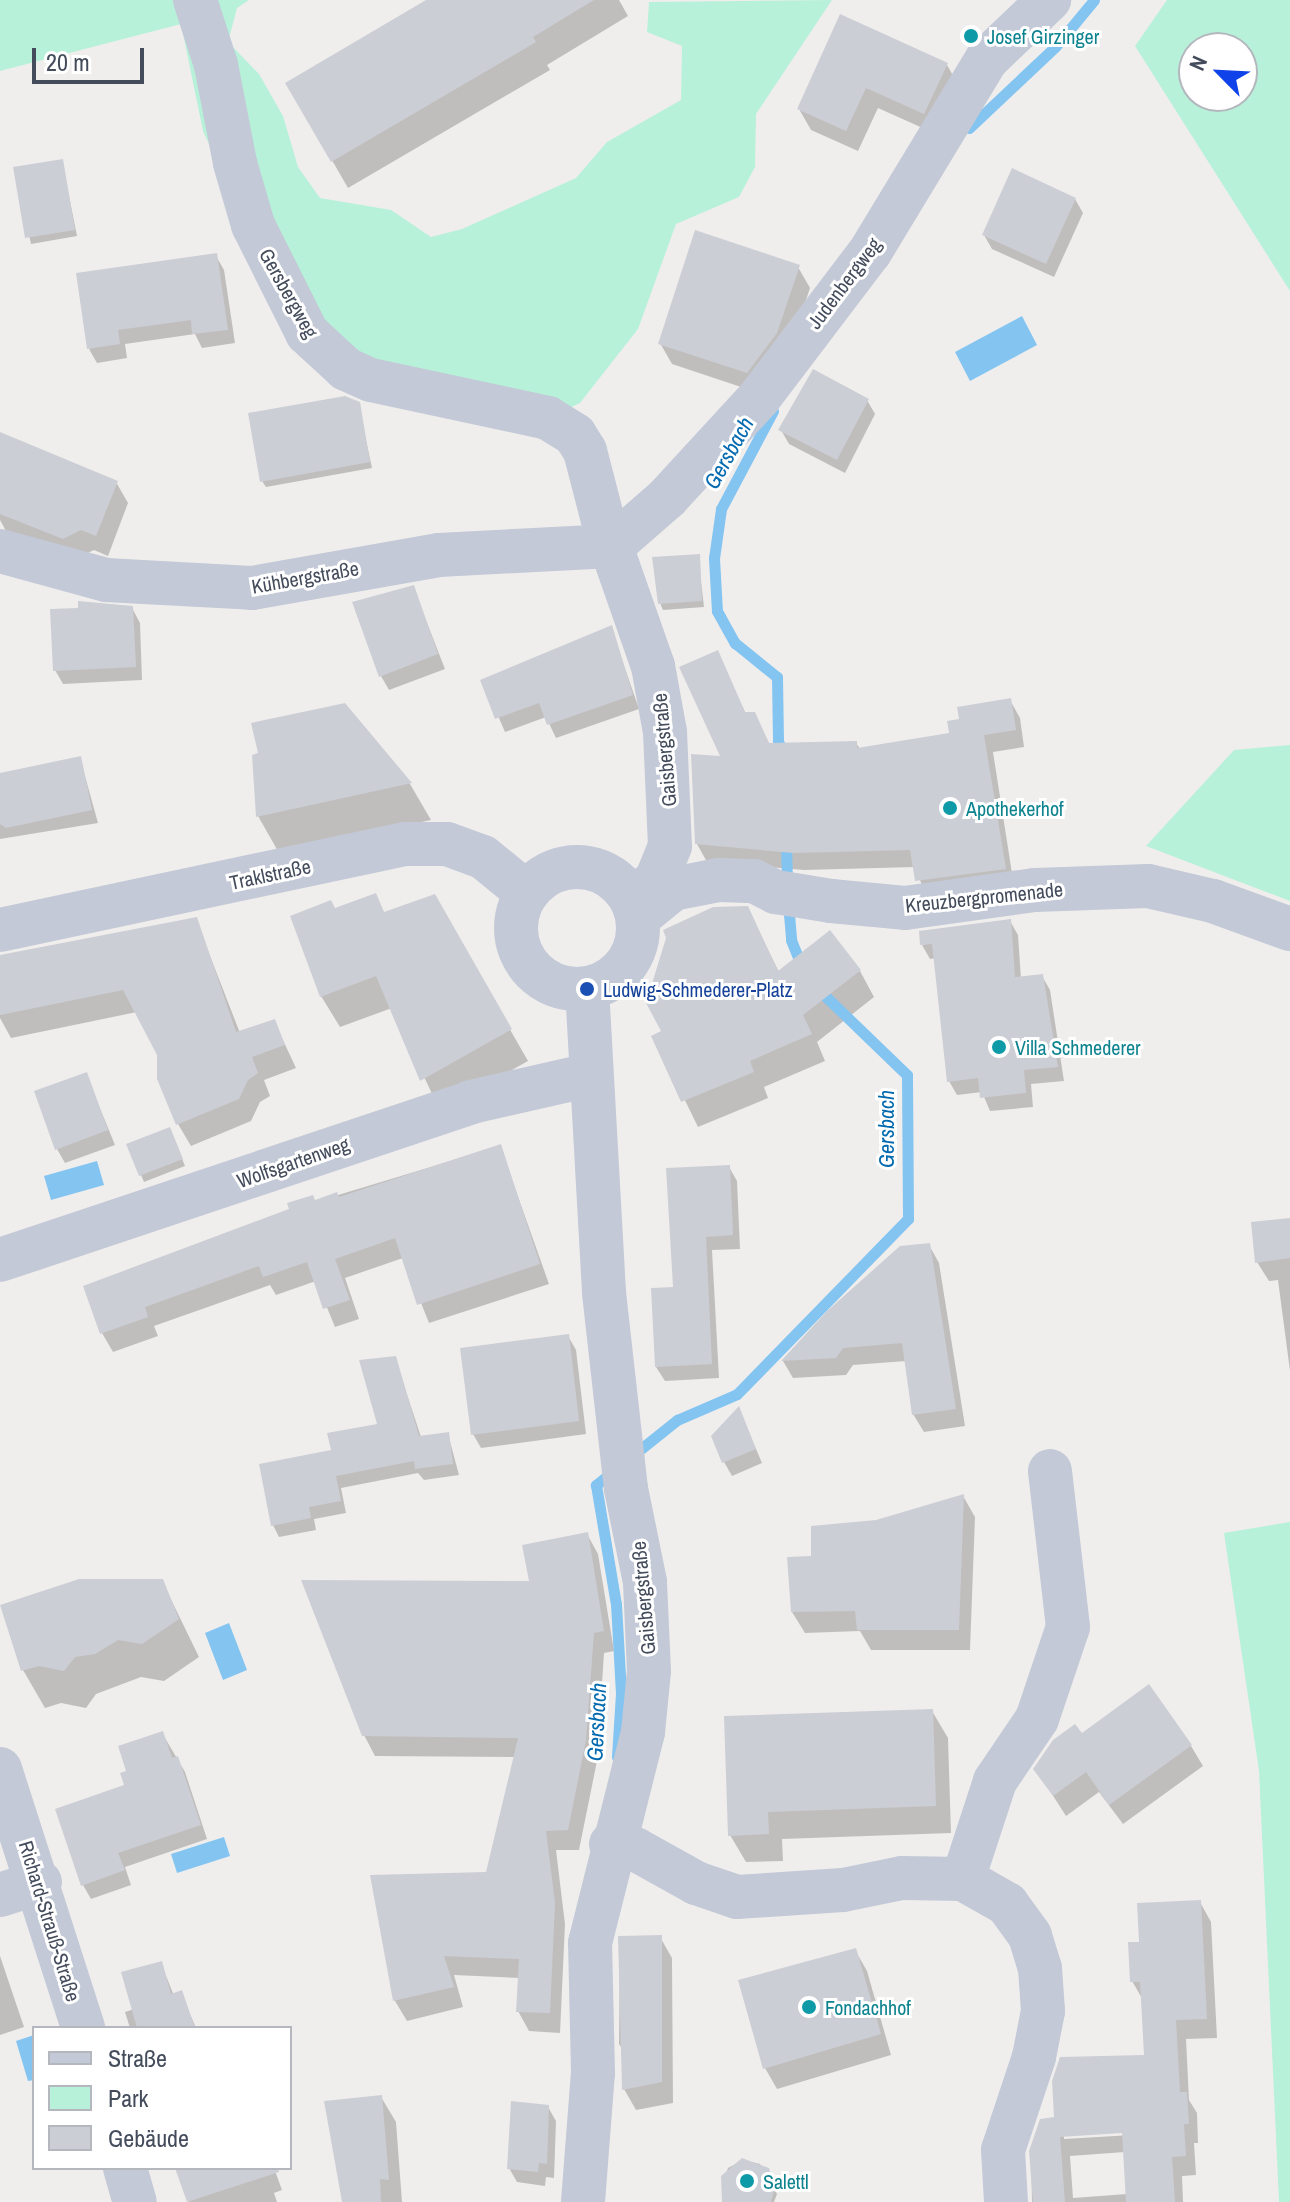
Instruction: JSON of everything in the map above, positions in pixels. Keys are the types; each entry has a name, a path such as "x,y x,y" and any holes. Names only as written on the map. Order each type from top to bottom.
{"street":[{"name":"Gersbergweg","path":"195,0 216,65 235,163 253,225 307,333 346,369 371,380 535,415 575,435 585,451 612,546"},
{"name":"Judenbergweg","path":"612,546 667,498 759,398 870,252 987,59 1049,0"},
{"name":"Kühbergstraße","path":"0,551 106,580 252,588 439,555 612,546"},
{"name":"Gaisbergstraße","path":"612,546 653,666 666,746 670,846 656,880 635,909"},
{"name":"Traklstraße","path":"0,930 405,844 447,844 483,857 527,893"},
{"path":"590,868 607,874 635,909 632,955 621,971 587,989 548,982 521,952 516,932 527,893 554,871 590,868"},
{"name":"Kreuzbergpromenade","path":"635,909 673,889 699,883 754,881 787,894 905,908 1035,890 1148,886 1213,901 1290,929"},
{"name":"Gaisbergstraße","path":"583,2202 593,2073 590,1943 611,1844 643,1732 649,1671 645,1582 624,1470 604,1292 587,989"},
{"name":"Wolfsgartenweg","path":"0,1260 471,1102 590,1075"},
{"path":"963,1879 995,1781 1037,1719 1068,1627 1050,1471"},
{"name":"Richard-Strauß-Straße","path":"0,1769 20,1889 82,2026"},
{"path":"611,1844 635,1849 696,1883 737,1897 843,1890 902,1878 963,1879 1007,1904 1030,1936 1040,1968 1043,2011 1034,2057 1003,2150 1006,2202"},
{"path":"126,2170 135,2202"}],"green space":[{"path":"0,0 249,0 237,8 228,42 259,74 283,116 298,167 320,198 391,210 431,237 462,229 576,178 607,142 681,100 682,46 647,32 649,2 832,0 756,114 755,167 739,197 676,224 638,329 580,403 520,431 298,338 203,131 181,24 0,71"},
{"path":"1167,0 1290,0 1290,291 1135,46"},
{"path":"1290,745 1290,901 1146,846 1234,750"},
{"path":"1290,1522 1290,2202 1279,2202 1259,1771 1224,1533"}],"water":[{"path":"1022,316 1037,345 970,381 955,352"},
{"path":"97,1161 104,1185 51,1200 44,1176"},
{"path":"229,1623 247,1670 223,1680 205,1633"},
{"path":"224,1837 230,1856 177,1873 171,1854"},
{"path":"32,2036 32,2080 28,2081 16,2041"}],"building":[{"path":"426,0 594,0 533,37 536,42 331,162 285,83"},
{"path":"840,14 948,63 924,114 866,88 846,131 797,109"},
{"path":"63,159 75,230 25,238 13,167"},
{"path":"1012,168 1076,198 1046,264 982,235"},
{"path":"695,230 800,265 777,333 747,373 658,344"},
{"path":"217,253 228,330 192,334 191,320 118,330 120,344 87,349 76,273"},
{"path":"813,369 869,399 837,460 778,430"},
{"path":"345,396 360,402 370,462 260,482 248,413"},
{"path":"0,432 118,481 96,536 81,530 63,539 0,514"},
{"path":"700,554 702,601 658,604 652,557"},
{"path":"414,585 438,654 379,677 352,602"},
{"path":"78,601 133,606 136,667 53,671 50,609 78,608"},
{"path":"612,625 633,695 547,725 539,703 495,719 480,680"},
{"path":"718,650 745,712 755,712 769,743 857,741 857,748 949,733 947,721 959,719 957,707 1011,698 1016,730 984,735 1006,869 915,881 910,850 793,853 695,844 691,754 720,756 679,667"},
{"path":"345,703 412,783 256,817 252,755 258,753 251,723"},
{"path":"81,756 92,810 6,828 0,824 0,773"},
{"path":"376,893 384,912 435,894 512,1029 420,1081 376,976 320,997 290,916 331,900 335,908"},
{"path":"748,906 778,971 830,930 861,970 803,1015 812,1034 750,1061 754,1072 681,1102 651,1036 661,1031 646,1003 666,938 663,930 713,907"},
{"path":"197,917 236,1032 275,1019 285,1045 252,1057 258,1073 248,1080 239,1099 176,1125 157,1079 157,1055 123,990 0,1015 0,955"},
{"name":"Villa Schmederer","path":"1011,919 1015,977 1043,974 1058,1067 1024,1070 1026,1093 980,1098 978,1078 947,1082 932,944 920,945 919,931"},
{"path":"87,1072 108,1130 55,1150 34,1091"},
{"path":"170,1127 183,1159 139,1176 126,1144"},
{"path":"501,1144 540,1264 417,1305 395,1238 335,1259 350,1300 323,1309 307,1262 263,1277 259,1266 145,1307 148,1317 100,1334 83,1286 289,1209 287,1203 313,1195 315,1200 337,1192 339,1197"},
{"path":"730,1165 733,1235 706,1237 712,1364 655,1367 651,1288 673,1287 666,1168"},
{"path":"1290,1218 1290,1258 1255,1263 1251,1222"},
{"path":"930,1243 956,1409 912,1415 902,1343 843,1348 836,1358 781,1361 827,1311 900,1246"},
{"path":"569,1334 579,1421 471,1435 460,1348"},
{"path":"396,1356 419,1436 449,1432 453,1464 415,1469 414,1461 336,1476 341,1501 309,1507 311,1518 271,1526 259,1464 331,1450 327,1433 377,1424 359,1360"},
{"path":"739,1406 756,1449 722,1463 711,1436"},
{"path":"964,1494 959,1630 857,1630 855,1611 791,1612 787,1557 811,1556 811,1526 876,1520"},
{"path":"588,1532 604,1631 594,1633 586,1740 568,1830 546,1831 555,1903 550,2013 516,2012 519,1959 444,1956 454,1987 393,2001 370,1875 486,1872 518,1738 362,1736 301,1580 529,1581 522,1545"},
{"path":"79,1579 163,1579 179,1619 142,1644 118,1640 95,1654 75,1657 64,1671 39,1666 21,1671 0,1605"},
{"path":"1149,1684 1192,1745 1109,1805 1086,1772 1053,1796 1033,1769 1053,1740 1075,1724 1082,1733"},
{"path":"933,1709 936,1806 768,1812 769,1834 728,1836 724,1716"},
{"path":"163,1731 172,1758 178,1756 201,1825 118,1853 125,1870 81,1886 55,1809 124,1785 120,1773 126,1771 118,1746"},
{"path":"1201,1900 1207,2019 1176,2020 1180,2092 1187,2092 1189,2124 1184,2124 1186,2156 1172,2157 1175,2202 1126,2202 1122,2133 1060,2137 1065,2202 1033,2202 1029,2151 1040,2119 1054,2117 1052,2081 1060,2057 1144,2055 1140,1982 1130,1982 1128,1942 1139,1942 1137,1903"},
{"path":"662,1935 662,2082 622,2090 618,1936"},
{"name":"Fondachhof","path":"856,1948 881,2034 763,2069 738,1980"},
{"path":"162,1961 171,1994 182,1990 194,2026 136,2026 121,1972"},
{"path":"382,2095 389,2180 380,2179 381,2202 342,2202 324,2101"},
{"path":"511,2101 549,2105 547,2164 539,2163 538,2172 507,2169"},
{"name":"Salettl","path":"742,2158 769,2168 775,2186 771,2202 722,2202 721,2176"},
{"path":"176,2170 278,2170 279,2172 187,2202"}],"waterway":[{"name":"Gersbach","path":"969,128 1055,47 1094,0"},
{"name":"Gersbach","path":"773,411 721,509 714,558 717,611 735,643 777,677 778,741 783,754"},
{"name":"Gersbach","path":"786,839 787,886"},
{"name":"Gersbach","path":"788,903 791,940 802,967"},
{"name":"Gersbach","path":"632,1456 677,1420 737,1394 908,1219 907,1075 816,987"},
{"name":"Gersbach","path":"612,1472 596,1485 616,1604 621,1693 617,1757"}],"place":[{"name":"Josef Girzinger","path":"971,36"},
{"name":"Apothekerhof","path":"950,808"},
{"name":"Ludwig-Schmederer-Platz","path":"587,989"},
{"name":"Villa Schmederer","path":"999,1047"},
{"name":"Fondachhof","path":"809,2007"},
{"name":"Salettl","path":"747,2181"}]}
